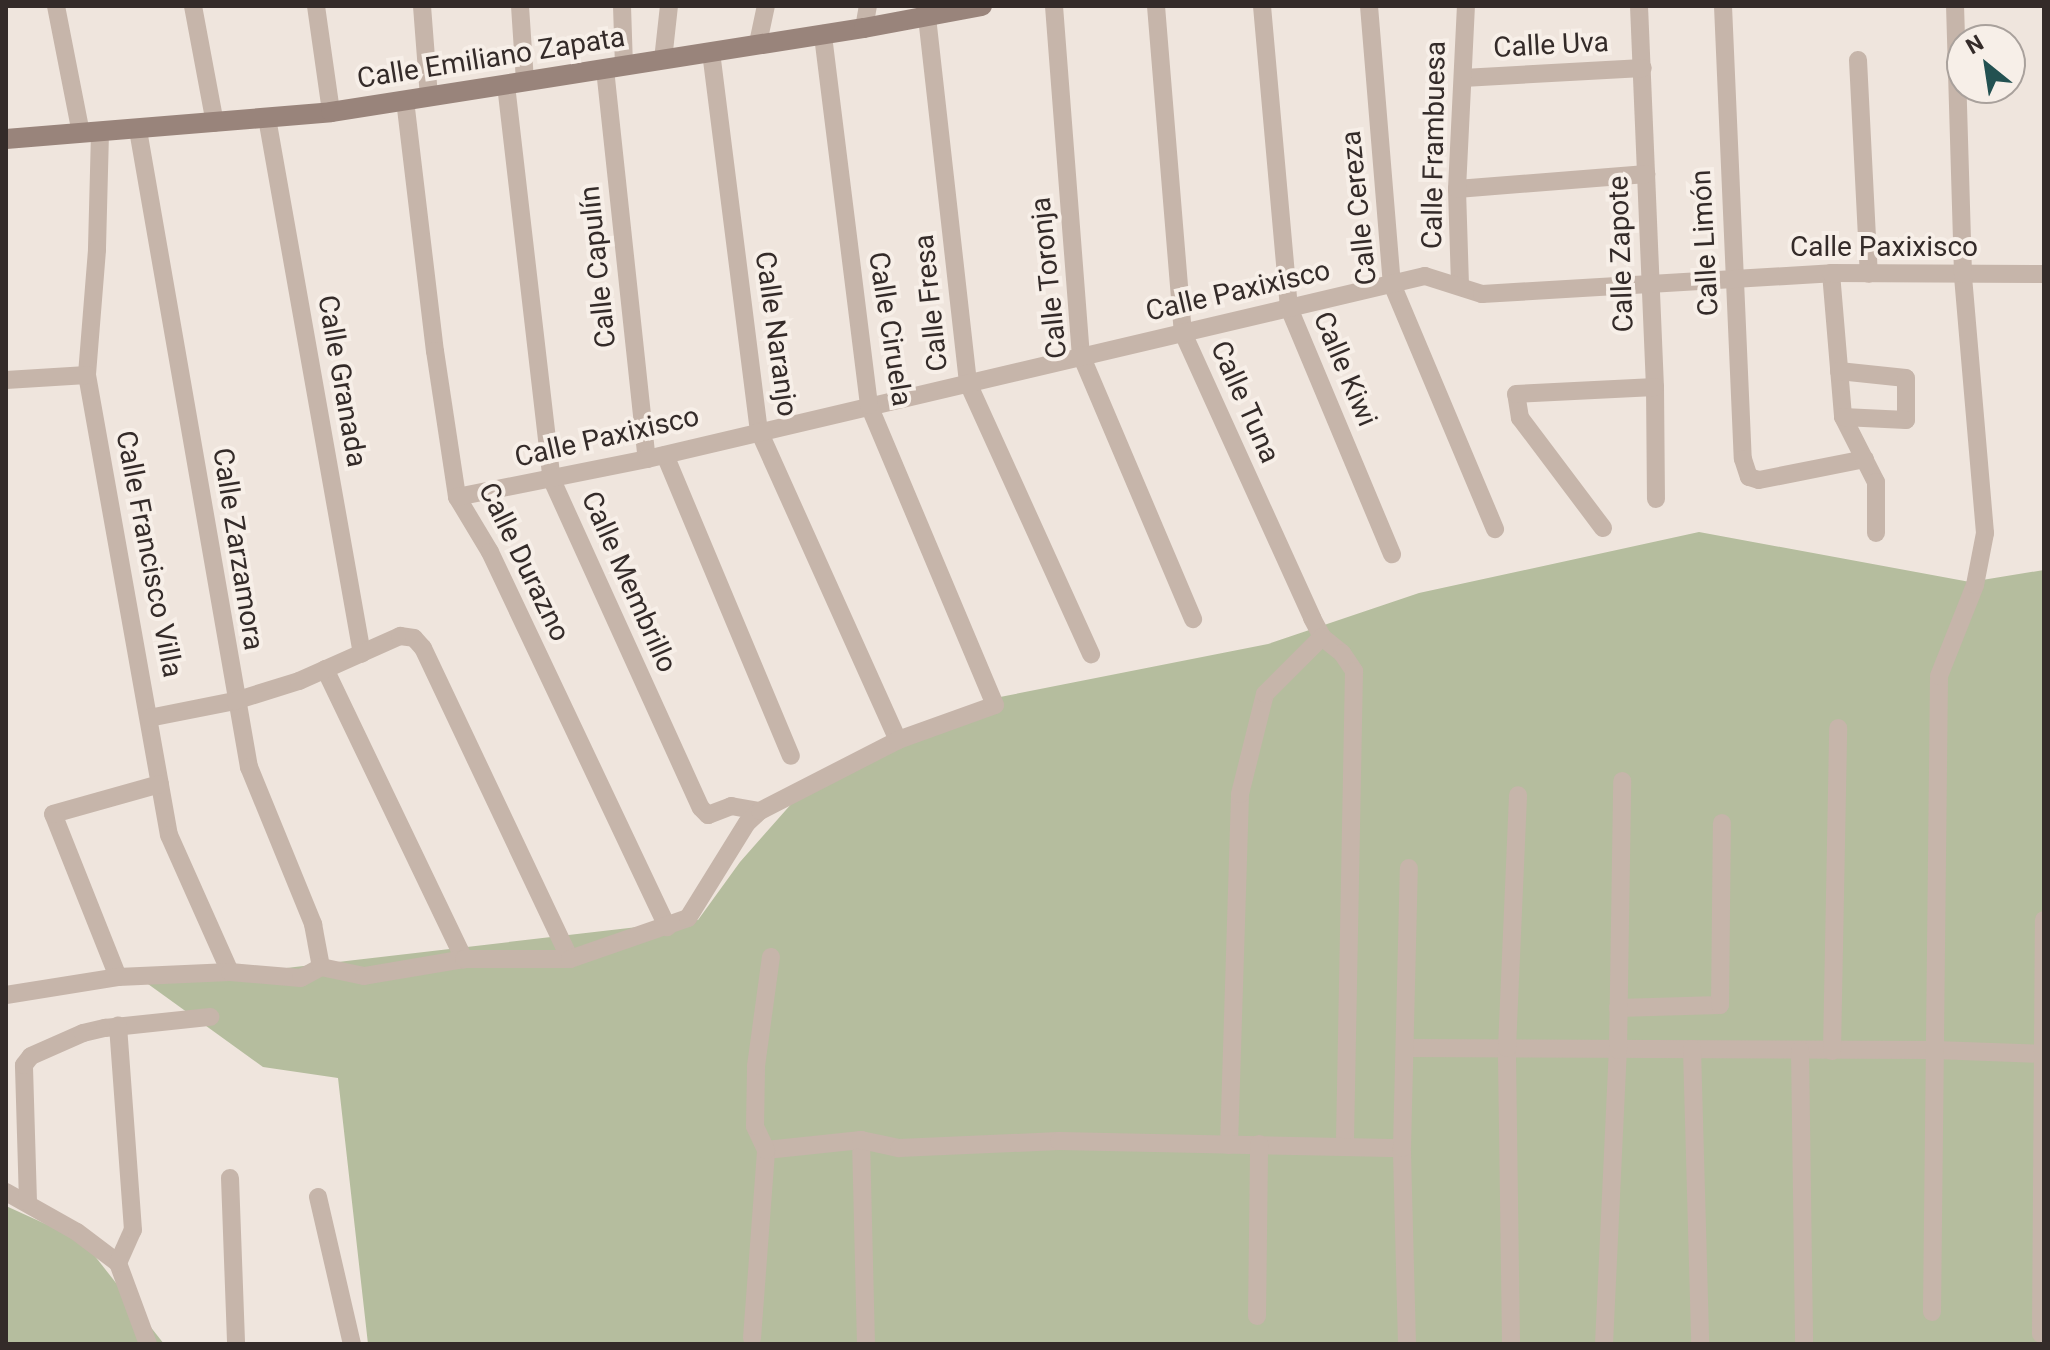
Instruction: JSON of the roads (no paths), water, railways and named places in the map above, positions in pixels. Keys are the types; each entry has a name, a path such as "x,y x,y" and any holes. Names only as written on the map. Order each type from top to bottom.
{"main road":[{"name":"Calle Emiliano Zapata","path":"6,139 331,112 864,28 982,6"}],"street":[{"name":"Calle Francisco Villa","path":"56,6 91,133 97,250 87,375 169,835 230,972"},
{"path":"193,6 215,123"},
{"path":"316,6 331,112"},
{"path":"422,6 429,97"},
{"name":"Calle Membrillo","path":"520,6 515,83 552,480 701,808 708,815 731,806 760,811"},
{"name":"Calle Capulín","path":"622,6 614,68 656,457 791,756"},
{"path":"663,60 669,6"},
{"path":"758,43 766,6"},
{"path":"864,28 868,6"},
{"name":"Calle Toronja","path":"1054,6 1081,355 1193,619"},
{"name":"Calle Tuna","path":"1156,6 1183,333 1312,618 1322,637 1342,653 1354,671 1345,1147"},
{"name":"Calle Kiwi","path":"1262,6 1289,308 1392,554"},
{"name":"Calle Cereza","path":"1369,6 1392,284 1495,529"},
{"name":"Calle Frambuesa","path":"1460,285 1457,189 1466,6"},
{"name":"Calle Zapote","path":"1639,6 1655,387 1656,499"},
{"name":"Calle Limón","path":"1723,6 1743,459 1749,477 1759,480 1865,459"},
{"path":"1932,1312 1939,676 1975,585 1985,533 1963,274 1955,6"},
{"name":"Calle Fresa","path":"927,17 968,383 1091,654"},
{"name":"Calle Ciruela","path":"823,34 869,405 995,705 898,740"},
{"name":"Calle Naranjo","path":"711,52 759,431 898,740"},
{"path":"1858,60 1869,274"},
{"name":"Calle Uva","path":"1463,78 1643,68"},
{"name":"Calle Durazno","path":"405,100 435,351 457,497 490,552 667,927"},
{"name":"Calle Granada","path":"267,118 362,654"},
{"name":"Calle Zarzamora","path":"138,130 235,701 249,767 313,924 321,967"},
{"path":"1457,189 1646,174"},
{"path":"1831,273 1843,417 1876,482 1876,533"},
{"name":"Calle Paxixisco","path":"457,497 656,457 1425,276 1482,294 1831,273 2044,274"},
{"path":"1839,371 1906,378 1906,420 1843,417"},
{"path":"6,380 87,375"},
{"path":"1603,528 1520,418 1516,394 1655,387"},
{"path":"149,718 235,701 299,681 400,636 414,638 423,648 570,959"},
{"path":"1229,1145 1240,794 1265,694 1322,637"},
{"path":"325,669 464,959"},
{"path":"1832,1051 1838,728"},
{"path":"6,995 118,977 230,972 301,978 321,967 364,976 464,959 570,959 688,918 747,823 760,811 898,740"},
{"path":"1604,1344 1618,1050 1622,781"},
{"path":"118,977 53,814 160,784"},
{"path":"1511,1343 1507,1048 1518,795"},
{"path":"1618,1008 1720,1005 1722,823"},
{"path":"1407,1344 1402,1148 1409,868"},
{"path":"2041,1334 2044,920"},
{"path":"752,1338 766,1150 755,1126 756,1066 771,957"},
{"path":"28,1202 24,1065 31,1056 83,1033 118,1026 210,1017"},
{"path":"118,1026 133,1230 118,1263"},
{"path":"1405,1048 1935,1050 2043,1054"},
{"path":"1692,1049 1700,1344"},
{"path":"1800,1050 1804,1344"},
{"path":"861,1140 866,1344"},
{"path":"766,1150 861,1140 899,1148 1059,1141 1402,1148"},
{"path":"1257,1316 1259,1144"},
{"path":"230,1178 236,1344"},
{"path":"6,1192 28,1202 118,1263 148,1344"},
{"path":"318,1197 352,1344"}]}
